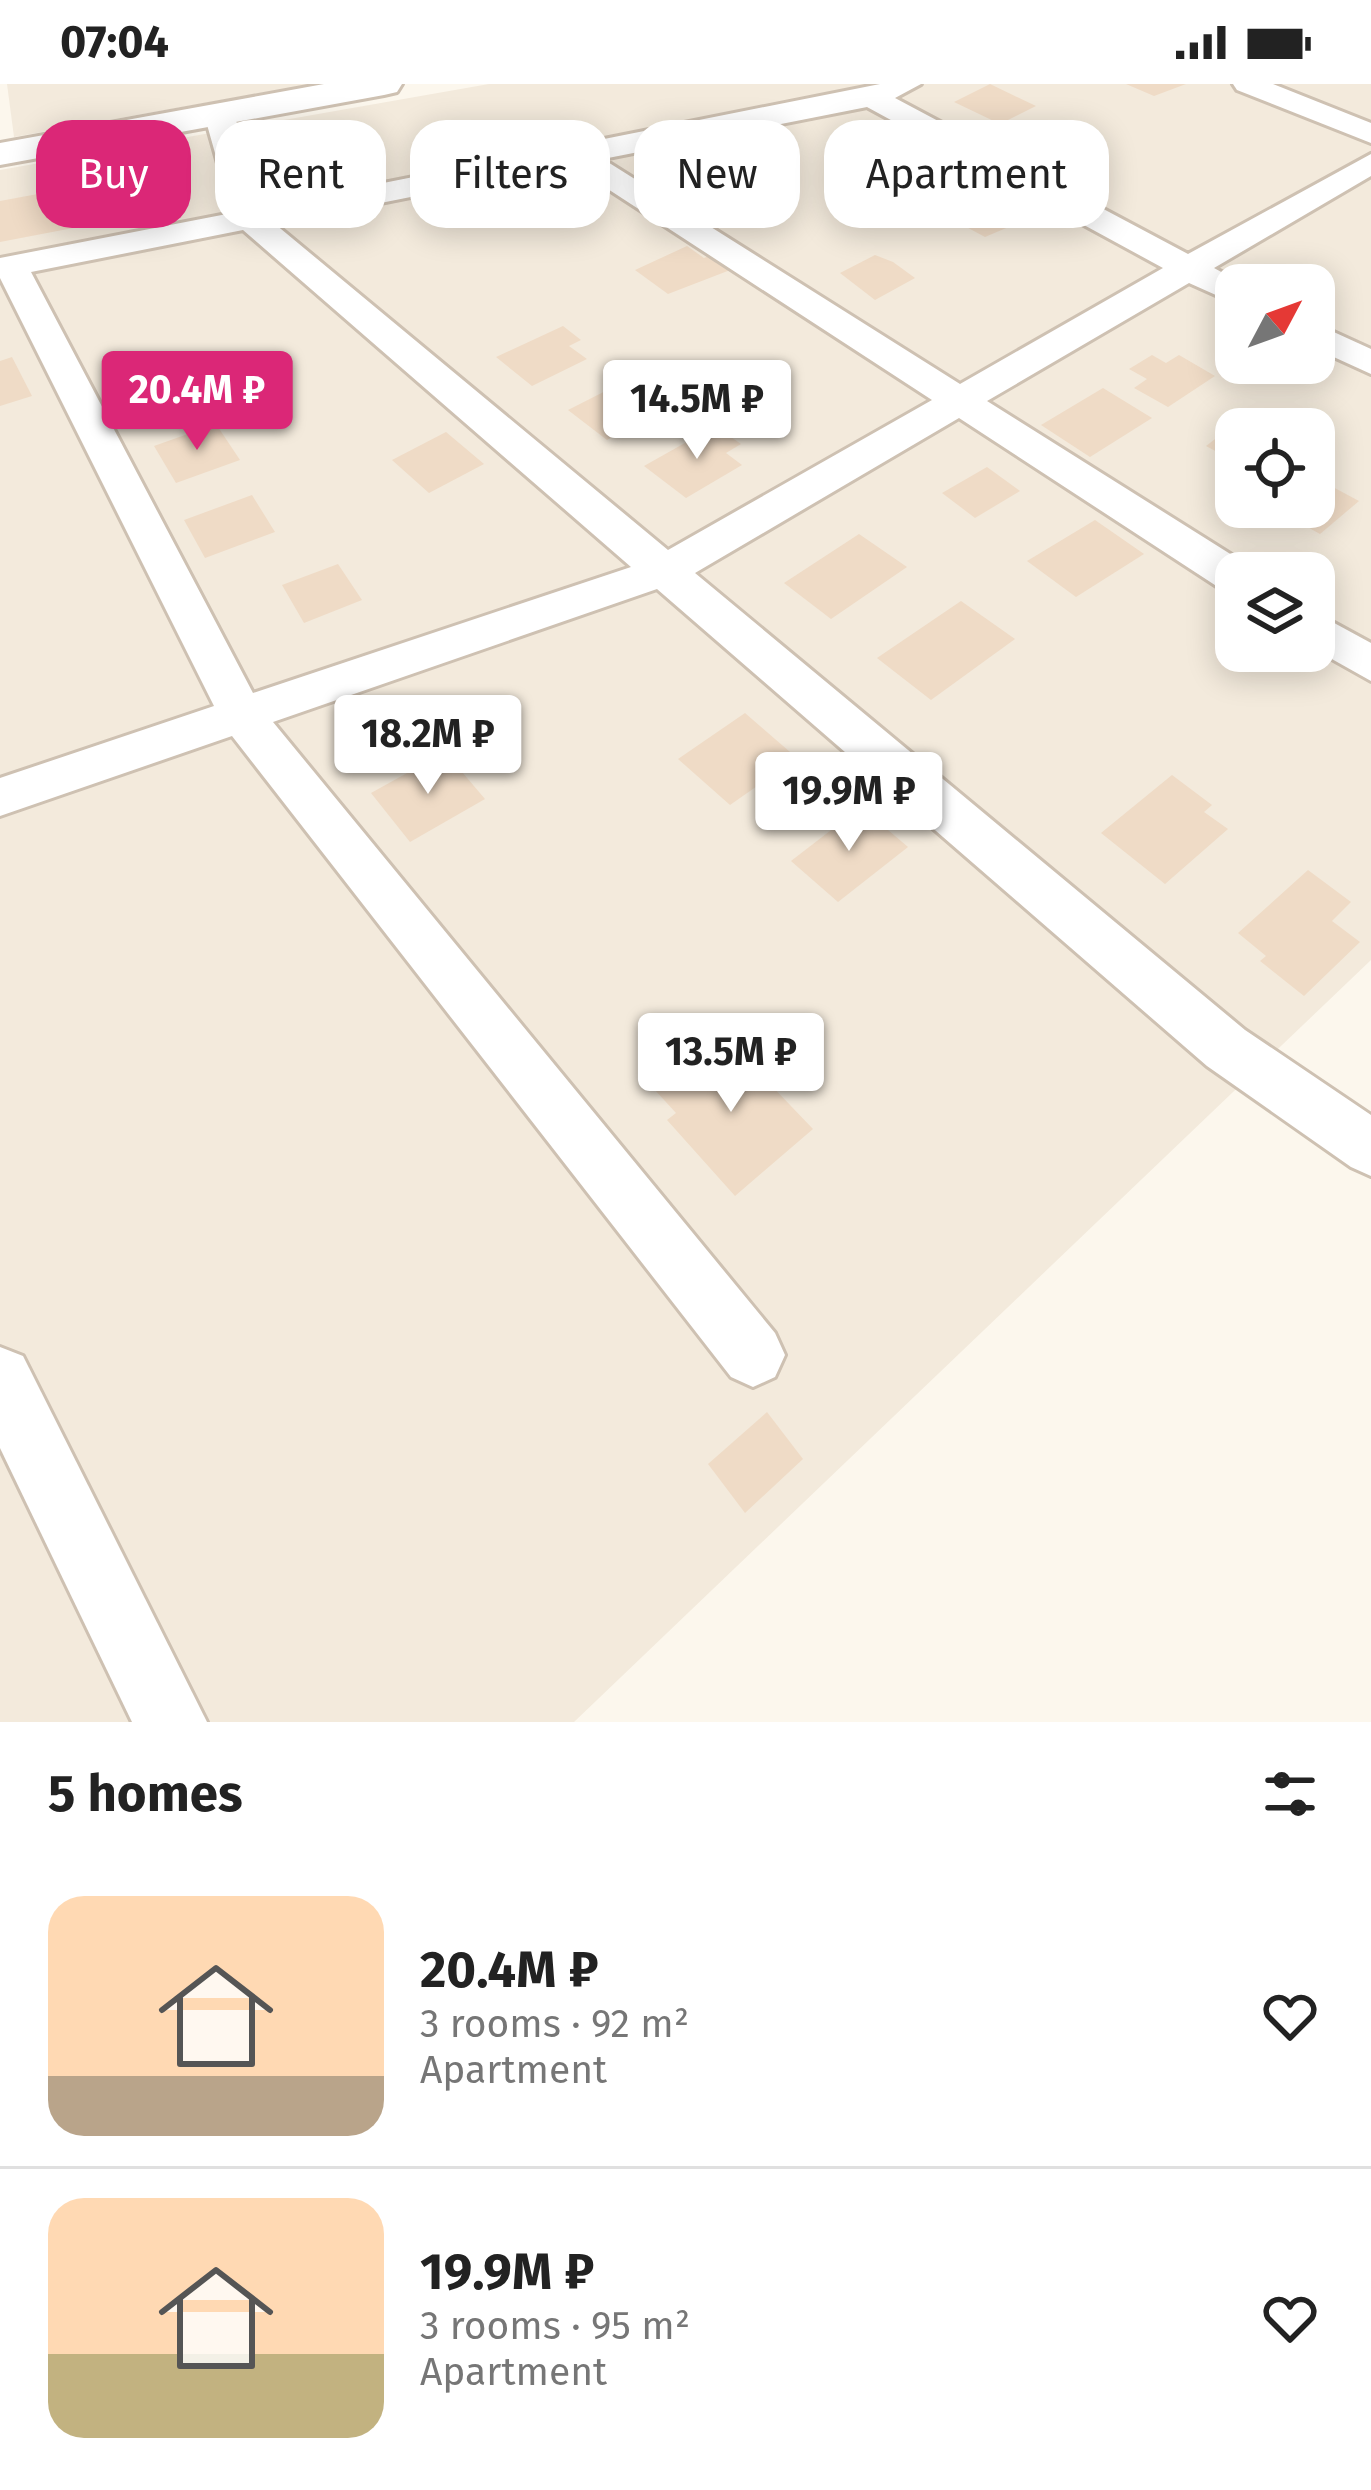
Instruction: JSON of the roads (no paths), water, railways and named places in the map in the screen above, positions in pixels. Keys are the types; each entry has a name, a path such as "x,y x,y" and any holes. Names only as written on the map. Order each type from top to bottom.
{"street":[{"path":"0,154 384,84"},
{"path":"610,148 872,97 907,84"},
{"path":"1247,84 1371,134"},
{"path":"872,97 1215,283"},
{"path":"219,114 221,120"},
{"path":"0,797 665,571 1371,163"},
{"path":"610,177 1215,565"},
{"path":"215,226 5,267 241,715 753,1355"},
{"path":"261,228 1226,1048 1371,1148"},
{"path":"1335,345 1371,363"},
{"path":"1335,641 1371,664"},
{"path":"0,1379 170,1722"}]}
